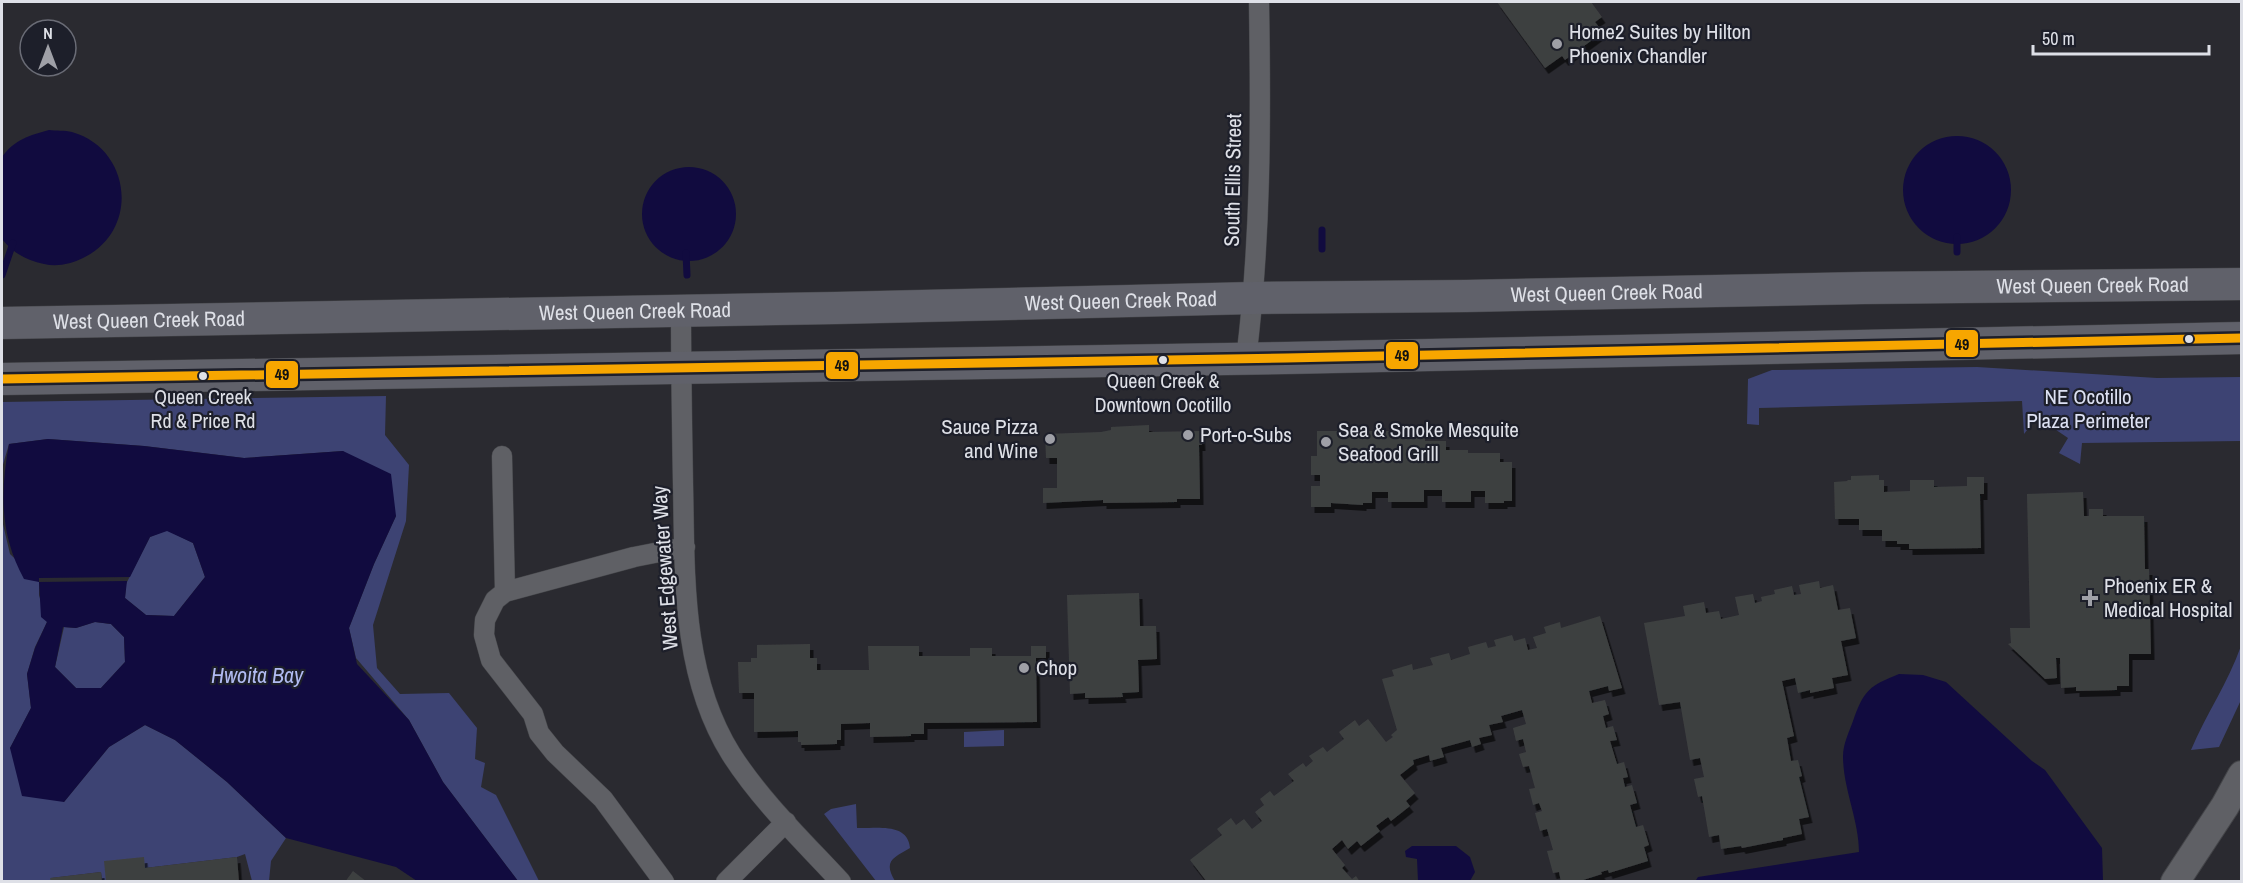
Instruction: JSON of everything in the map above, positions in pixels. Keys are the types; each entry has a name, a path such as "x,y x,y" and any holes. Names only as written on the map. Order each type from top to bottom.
{"main road":[{"name":"West Queen Creek Road","path":"2,323 1253,298 2241,284"},
{"path":"2,379 1246,359 2241,338"},
{"path":"2175,882 2225,806 2241,775"}],"street":[{"name":"South Ellis Street","path":"1246,359 1253,298 1259,2"},
{"name":"West Edgewater Way","path":"681,311 685,547 691,645 701,683 713,719 731,753 756,789 841,882"},
{"path":"502,456 505,592"},
{"path":"664,882 603,799 555,753 539,734 533,714 491,660 484,635 485,620 495,600 505,592 623,560 685,547"},
{"path":"726,882 786,822"}],"green space":[{"name":"NE Ocotillo Plaza Perimeter","path":"1977,367 2157,378 2241,377 2241,441 2082,443 2080,464 2059,453 2068,438 2037,417 2024,434 2022,401 1759,408 1759,425 1747,424 1748,379 1772,370"},
{"path":"386,396 385,435 409,465 406,521 373,625 377,668 400,694 449,693 477,728 475,759 485,763 481,787 496,795 539,881 518,881 443,782 409,720 356,658 349,628 396,516 343,451 244,458 144,446 48,439 9,444 2,468 2,402"},
{"path":"2,520 10,554 39,582 39,595 47,622 35,647 27,674 31,708 10,748 64,802 109,747 145,725 175,740 227,782 286,838 271,861 269,881 252,881 245,854 237,857 145,868 106,880 102,880 101,872 51,878 51,881 2,881"},
{"path":"167,530 193,543 205,577 174,616 146,615 125,598 126,584 150,537"},
{"path":"95,622 111,624 124,637 125,662 101,688 76,688 55,667 64,627 76,628"},
{"path":"2241,646 2241,700 2219,747 2191,750 2230,673"},
{"path":"1004,730 1004,746 964,747 964,732"},
{"path":"856,804 857,828 890,829 903,834 908,840 910,848 890,864 895,881 876,881 824,814 831,809"}],"water":[{"path":"49,130 72,132 92,141 107,155 117,172 121,191 120,211 114,229 101,246 83,258 59,265 44,264 26,258 15,252 2,239 2,157 12,146 23,139"},
{"path":"1957,136 1978,140 1995,152 2007,169 2011,190 2007,211 1995,228 1978,240 1957,244 1936,240 1919,228 1907,211 1903,190 1907,169 1919,152 1936,140"},
{"path":"689,167 707,171 722,181 732,196 736,214 732,232 722,247 707,257 689,261 671,257 656,247 646,232 642,214 646,196 656,181 671,171"},
{"name":"Hwoita Bay","path":"48,439 144,446 244,458 343,451 391,474 396,516 349,628 357,664 409,720 443,782 518,881 417,881 396,867 286,838 227,782 175,740 145,725 109,747 64,802 22,796 10,748 31,708 27,674 35,648 47,622 41,617 39,582 24,579 16,563 6,530 3,497 9,444","holes":["167,531 193,543 205,577 174,616 146,615 125,598 127,581 39,582 39,578 130,577 150,537","95,622 111,624 124,637 125,662 101,688 76,688 55,667 63,627 76,628"]},
{"path":"1899,674 1923,675 1946,682 2032,761 2045,770 2102,848 2103,881 1688,881 1696,880 1698,877 1859,852 1844,768 1844,747 1864,696 1874,686"},
{"path":"1412,846 1456,846 1470,857 1475,872 1470,881 1418,881 1417,859 1406,857 1405,851"}],"building":[{"name":"Home2 Suites by Hilton Phoenix Chandler","path":"1497,2 1591,2 1602,17 1595,22 1603,32 1565,60 1562,56 1545,68"},
{"path":"1149,425 1149,432 1201,431 1200,499 1177,499 1177,502 1103,503 1103,500 1043,503 1043,488 1057,488 1057,458 1046,458 1045,434 1101,432 1111,430 1111,427"},
{"path":"1317,431 1402,431 1402,436 1425,436 1425,441 1446,441 1446,450 1500,453 1500,462 1512,462 1512,501 1485,503 1485,491 1471,491 1471,502 1442,502 1442,490 1424,490 1424,502 1388,502 1388,492 1372,492 1372,503 1363,503 1363,505 1331,503 1331,507 1311,507 1311,486 1320,486 1320,475 1311,475 1311,456 1317,456"},
{"path":"1879,475 1879,480 1884,480 1884,492 1910,491 1910,480 1934,480 1934,487 1967,486 1967,477 1984,477 1984,494 1980,494 1981,548 1909,549 1909,544 1882,541 1882,530 1859,530 1859,519 1835,519 1834,482 1851,480 1851,476"},
{"name":"Phoenix ER & Medical Hospital","path":"2083,492 2084,516 2089,516 2089,509 2103,509 2103,516 2144,516 2145,569 2149,569 2151,654 2129,654 2129,686 2117,686 2117,690 2076,691 2076,687 2061,688 2060,658 2056,658 2057,678 2045,679 2008,644 2011,643 2010,628 2030,628 2027,494"},
{"path":"1819,581 1820,588 1833,585 1838,610 1850,608 1856,638 1841,641 1848,675 1832,678 1834,688 1798,693 1795,678 1782,681 1794,736 1787,738 1791,761 1798,760 1802,776 1799,777 1809,817 1799,819 1802,834 1742,848 1741,846 1721,849 1719,835 1709,837 1702,796 1698,797 1694,779 1704,777 1700,758 1690,760 1680,702 1659,705 1644,623 1685,616 1683,606 1704,602 1706,613 1719,611 1721,619 1739,615 1735,597 1753,594 1755,603 1762,601 1761,597 1775,594 1774,590 1792,586 1794,595 1801,594 1799,585"},
{"path":"1139,593 1140,626 1156,626 1157,659 1138,660 1139,692 1122,693 1123,697 1085,698 1085,693 1070,694 1067,595"},
{"path":"1600,616 1622,688 1609,691 1608,686 1589,691 1592,703 1605,700 1609,714 1603,716 1606,728 1613,726 1617,740 1610,741 1617,764 1624,762 1628,777 1623,778 1625,787 1632,785 1637,803 1630,805 1636,827 1643,825 1649,845 1644,847 1648,861 1609,873 1608,870 1601,872 1602,874 1577,882 1561,882 1559,872 1553,873 1547,851 1553,850 1547,829 1540,831 1535,813 1542,811 1539,803 1533,805 1529,789 1535,788 1529,766 1523,767 1519,754 1526,752 1523,739 1516,741 1513,728 1526,724 1522,710 1501,716 1503,722 1489,725 1492,735 1479,738 1481,744 1472,747 1470,740 1441,748 1444,757 1430,761 1429,755 1413,760 1414,764 1400,775 1415,793 1406,801 1410,806 1391,821 1388,817 1376,826 1380,831 1361,846 1357,841 1348,849 1342,840 1332,849 1345,865 1342,868 1352,879 1356,876 1360,882 1207,882 1190,860 1222,835 1217,829 1231,818 1236,825 1244,819 1252,829 1262,821 1255,812 1264,805 1260,799 1270,791 1274,796 1294,781 1288,774 1303,763 1306,767 1313,761 1309,756 1323,747 1327,752 1344,739 1339,732 1355,720 1359,726 1368,719 1386,742 1393,737 1391,735 1397,730 1382,679 1394,676 1392,670 1412,664 1413,670 1433,665 1430,658 1449,653 1451,660 1470,654 1468,647 1486,642 1488,648 1496,646 1494,640 1512,635 1514,641 1525,638 1528,650 1537,648 1533,637 1546,633 1544,627 1560,622 1561,628"},
{"path":"810,644 810,658 817,658 817,670 869,670 868,646 919,646 919,656 970,656 970,648 992,648 992,656 1031,656 1031,646 1046,646 1046,658 1036,658 1037,722 924,723 924,734 870,737 870,723 841,724 841,740 837,740 837,744 801,745 801,742 798,742 798,731 754,732 754,693 739,693 738,662 751,662 751,658 757,658 757,645"},
{"path":"144,857 145,868 237,857 239,882 106,882 104,861"},
{"path":"353,871 367,882 345,882"},
{"path":"101,872 102,882 51,882 50,878"}],"waterway":[{"path":"1322,230 1322,249"},
{"path":"1957,237 1957,252"},
{"path":"2,275 13,243"},
{"path":"686,253 687,275"}],"transit line":[{"name":"49","path":"2,379 1286,358 2242,338"}],"place":[{"name":"Home2 Suites by Hilton Phoenix Chandler","path":"1557,44"},
{"name":"Queen Creek & Downtown Ocotillo","path":"1163,360"},
{"name":"Queen Creek Rd & Price Rd","path":"203,376"},
{"name":"Port-o-Subs","path":"1188,435"},
{"name":"Sauce Pizza and Wine","path":"1050,439"},
{"name":"Sea & Smoke Mesquite Seafood Grill","path":"1326,442"},
{"name":"Phoenix ER & Medical Hospital","path":"2090,598"},
{"name":"Chop","path":"1024,668"}]}
